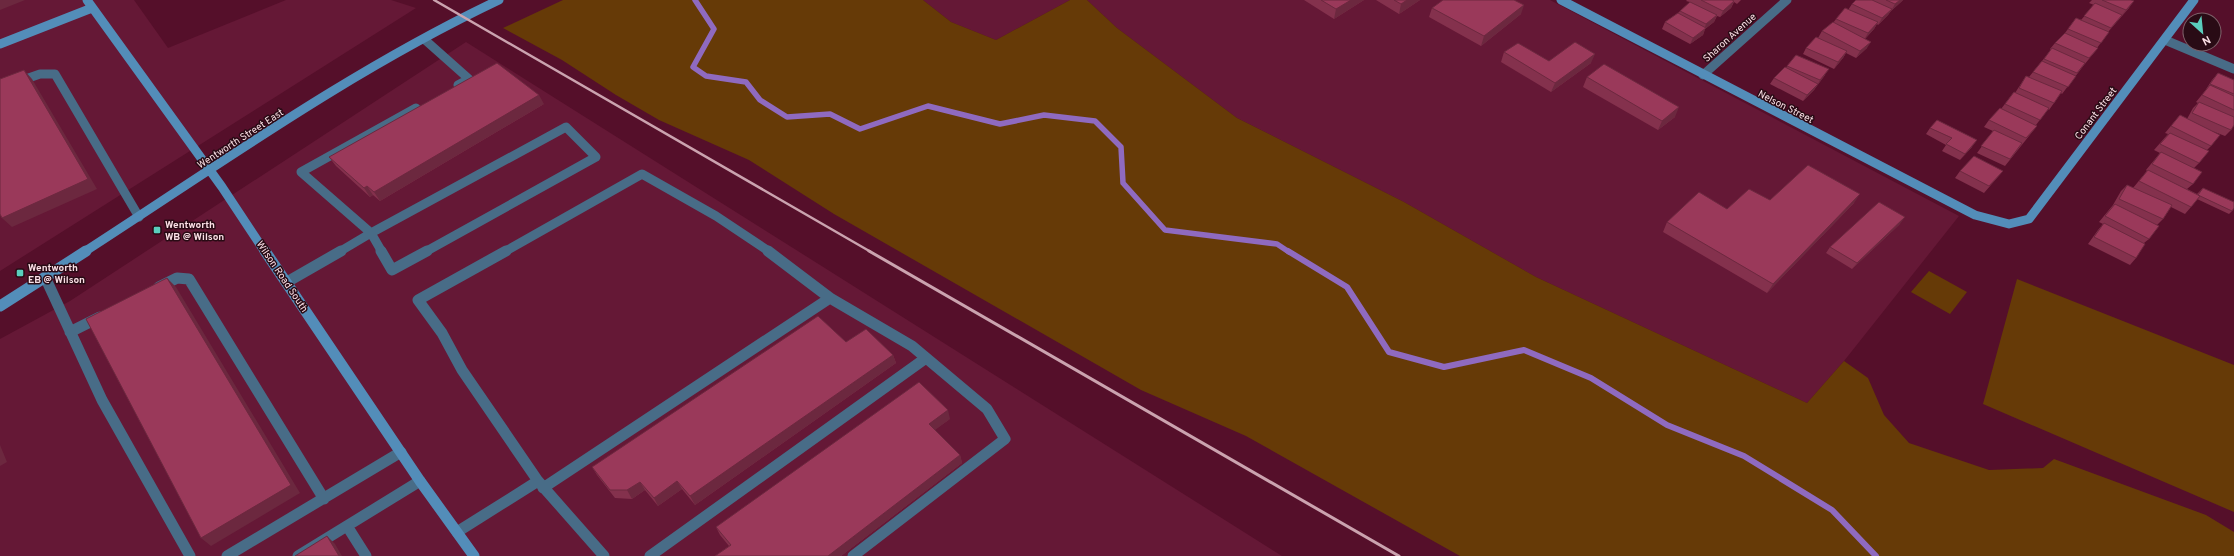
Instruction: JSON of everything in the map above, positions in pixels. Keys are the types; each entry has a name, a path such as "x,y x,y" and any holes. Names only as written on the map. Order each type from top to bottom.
{"street":[{"name":"Wentworth Street East","path":"0,306 343,85 463,17 499,0"},
{"name":"Nelson Street","path":"1561,0 1975,215 2005,224"},
{"name":"Sharon Avenue","path":"1703,75 1787,0"},
{"name":"Conant Street","path":"2005,224 2019,225 2029,219 2194,0"},
{"path":"0,44 90,4"},
{"name":"Wilson Road South","path":"90,4 210,170 420,481 474,556"},
{"path":"424,39 469,79 449,90"},
{"path":"2164,40 2234,68"},
{"path":"0,88 40,74 55,74 139,216"},
{"path":"286,282 371,233 380,227 566,127 596,157 392,270 371,233 301,172 422,105"},
{"path":"604,556 541,484 462,370 442,333 418,300 642,174 756,240 794,267 830,298 912,346 987,409 1005,439 853,556"},
{"path":"45,277 102,400 190,556"},
{"path":"150,292 177,278 189,279 324,499"},
{"path":"457,532 541,484 830,298"},
{"path":"70,332 110,312"},
{"path":"650,556 926,358"},
{"path":"227,556 401,452"},
{"path":"298,556 420,481"},
{"path":"347,526 366,556"}],"shaded area":[{"path":"0,0 134,0 168,48 286,0 391,0 416,8 0,271"},
{"path":"563,0 923,0 951,22 996,40 1070,0 1087,0 1117,28 1237,118 1404,202 1536,277 1807,403 1844,361 1868,378 1884,415 1909,443 1989,470 2043,468 2054,459 2206,515 2234,532 2234,556 1460,556 1246,436 1141,390 834,214 749,160 659,120 616,95 562,60 503,28"},
{"path":"923,0 1070,0 996,40 951,22"},
{"path":"1087,0 1550,0 1959,216 1844,361 1807,403 1536,277 1404,202 1237,118 1117,28"},
{"path":"466,42 1282,556 0,556 0,339 70,301"},
{"path":"1929,271 1967,292 1950,314 1911,292"},
{"path":"2017,279 2234,365 2234,512 1983,404"}],"building":[{"path":"1321,0 1351,0 1336,9"},
{"path":"1394,0 1407,0 1401,4"},
{"path":"1443,0 1514,0 1524,5 1484,36 1432,8"},
{"path":"1701,0 1732,0 1734,1 1723,11"},
{"path":"1856,0 1872,0 1892,9 1882,18 1852,4"},
{"path":"1886,0 1900,0 1895,4"},
{"path":"2102,0 2131,0 2134,1 2126,10"},
{"path":"1690,2 1717,15 1706,24 1680,11"},
{"path":"2095,3 2122,15 2111,28 2084,16"},
{"path":"1845,8 1878,22 1868,33 1836,19"},
{"path":"1678,13 1706,28 1693,38 1665,22"},
{"path":"2076,18 2109,32 2101,43 2068,29"},
{"path":"1833,22 1871,42 1860,51 1822,31"},
{"path":"2065,33 2098,48 2089,58 2055,43"},
{"path":"1816,37 1847,51 1838,62 1806,48"},
{"path":"1575,42 1595,54 1555,83 1504,52 1518,43 1549,61"},
{"path":"2052,48 2085,63 2077,73 2044,59"},
{"path":"1796,55 1829,69 1820,80 1787,66"},
{"path":"2042,61 2076,76 2068,87 2033,72"},
{"path":"497,63 539,95 374,192 367,186 364,188 329,157"},
{"path":"1604,64 1679,107 1662,121 1587,77"},
{"path":"1785,67 1818,84 1807,95 1774,78"},
{"path":"24,70 88,179 2,218 0,214 0,79"},
{"path":"2218,73 2234,80 2234,94 2210,84"},
{"path":"2026,76 2062,91 2054,103 2019,88"},
{"path":"2210,85 2234,96 2234,110 2202,95"},
{"path":"2014,92 2049,108 2040,120 2005,104"},
{"path":"2199,102 2234,117 2234,125 2231,130 2192,113"},
{"path":"2000,108 2037,126 2026,138 1989,120"},
{"path":"2180,115 2220,135 2211,146 2171,126"},
{"path":"1937,120 1977,140 1965,154 1946,144 1952,138 1930,128"},
{"path":"1994,130 2022,143 2010,159 1981,146"},
{"path":"2170,133 2209,151 2199,163 2160,144"},
{"path":"2161,152 2202,172 2193,184 2152,164"},
{"path":"1974,156 2003,171 1989,186 1960,171"},
{"path":"1808,165 1860,194 1773,284 1667,222 1699,192 1727,209 1749,189 1770,200"},
{"path":"2148,170 2200,196 2191,207 2139,181"},
{"path":"2127,185 2172,205 2163,219 2119,199"},
{"path":"2203,188 2234,202 2234,208 2232,211 2198,195"},
{"path":"1879,202 1905,217 1857,263 1830,247"},
{"path":"2115,204 2159,226 2149,239 2105,216"},
{"path":"2104,223 2145,244 2136,258 2094,237"},
{"path":"167,278 291,485 201,538 86,319"},
{"path":"818,316 846,342 866,329 893,355 690,496 677,481 654,498 640,482 627,490 610,490 592,467"},
{"path":"919,382 948,410 929,424 960,455 828,556 715,556 731,545 716,527"},
{"path":"327,536 339,556 295,556"}],"waterway":[{"path":"695,0 714,29 693,67 706,76 746,82 760,100 787,117 830,114 860,129 928,106 1000,124 1044,115 1095,121 1121,147 1123,183 1165,230 1277,244 1289,252"},
{"path":"1288,251 1347,287 1389,352 1444,367 1524,350 1591,378 1667,425 1744,456 1832,510 1876,556"}],"railway":[{"path":"434,0 871,252"},
{"path":"869,251 1399,556"}],"place":[{"name":"Wentworth WB @ Wilson","path":"157,230"},
{"name":"Wentworth EB @ Wilson","path":"20,273"}]}
